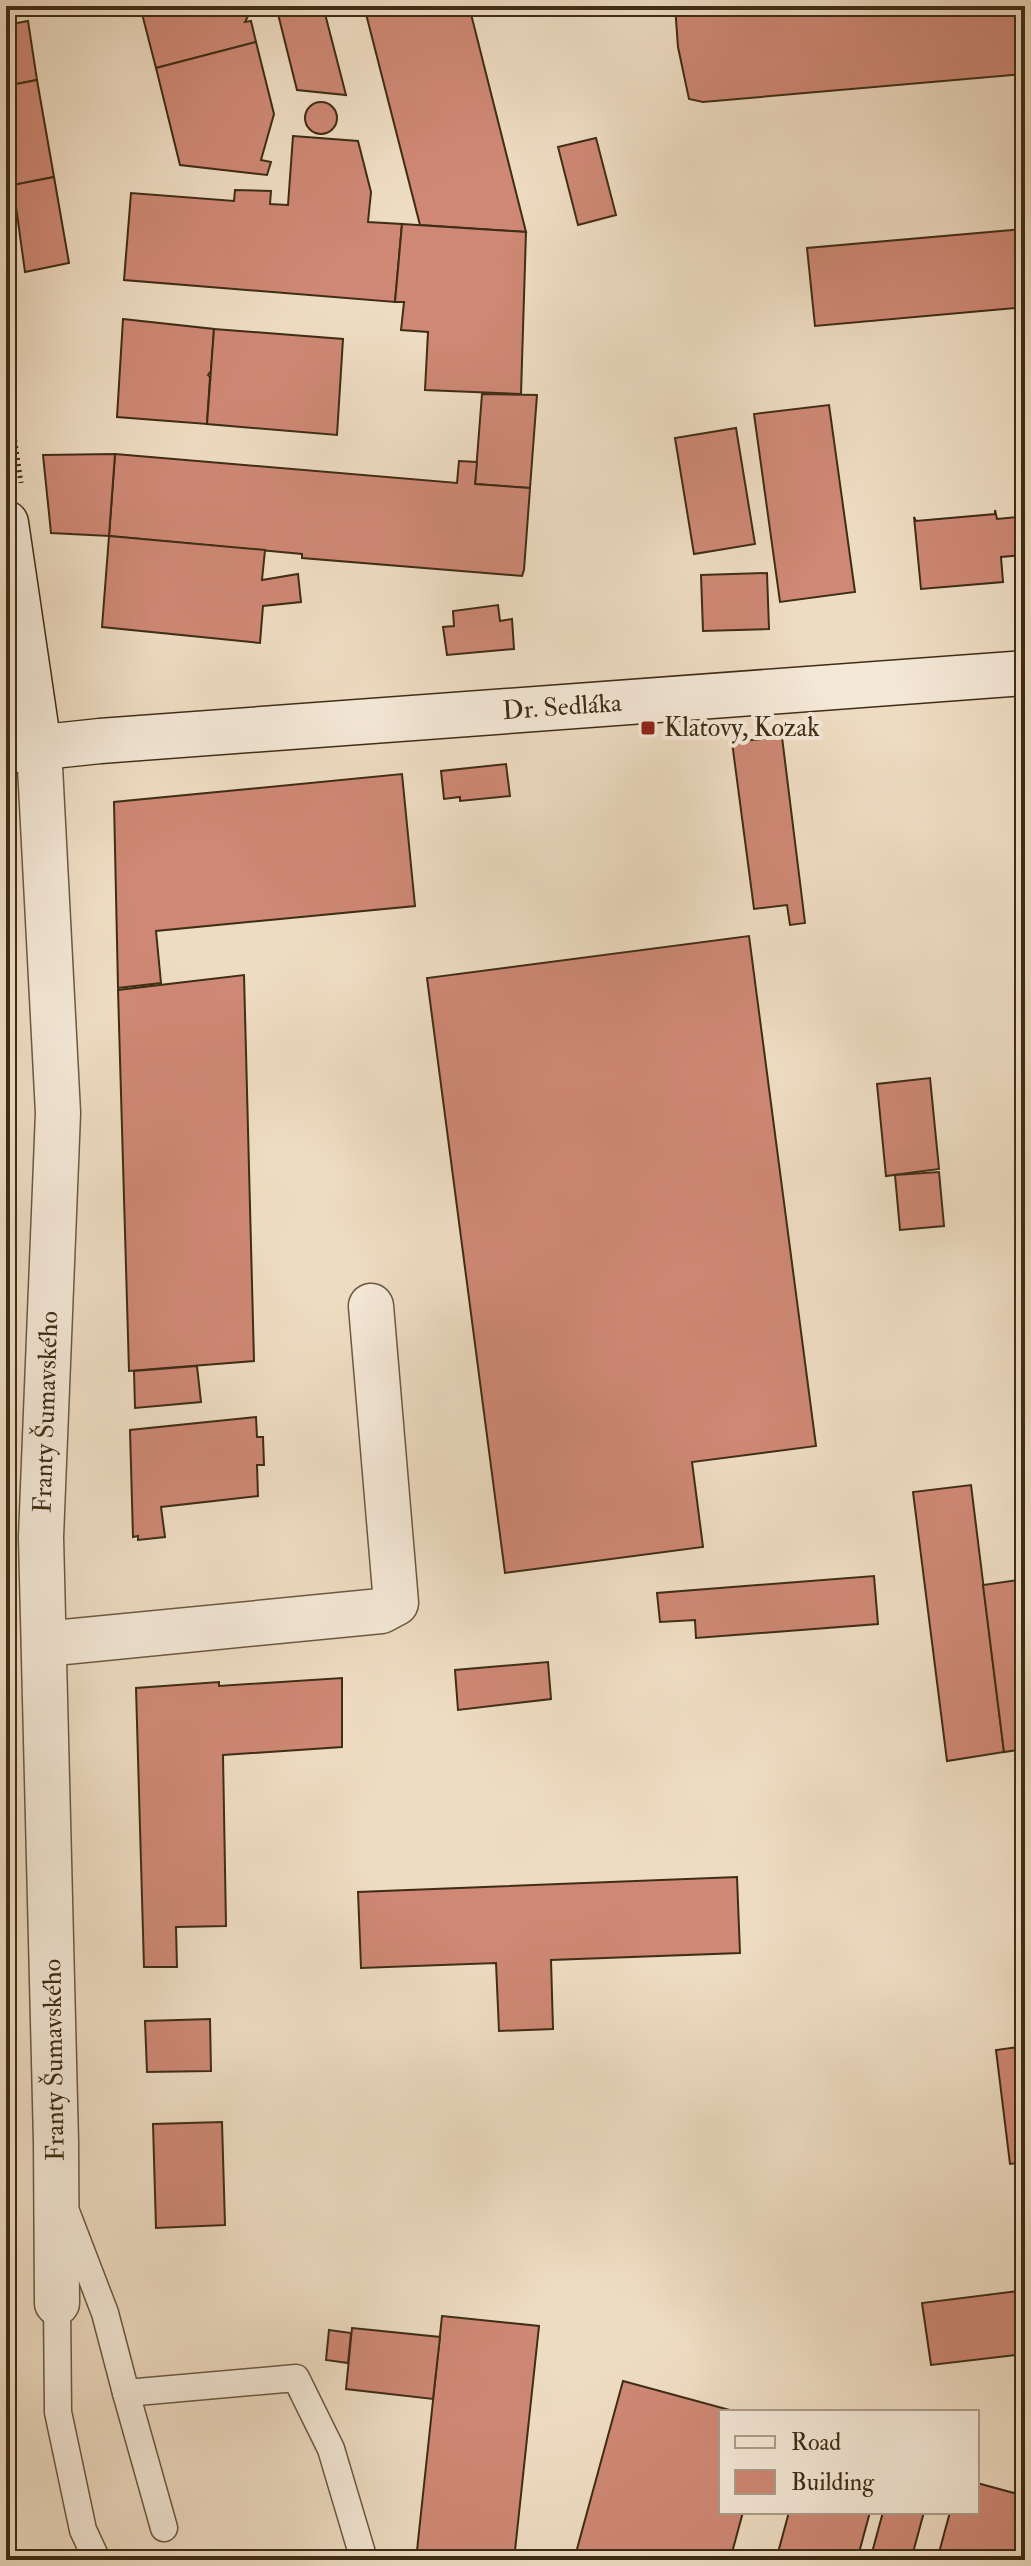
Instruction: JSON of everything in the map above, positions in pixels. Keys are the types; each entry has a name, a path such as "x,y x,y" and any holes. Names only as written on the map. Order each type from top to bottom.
{"street":[{"name":"Franty Šumavského","path":"6,523 22,749 58,1113 41,1537 57,2188 57,2303"},
{"name":"Dr. Sedláka","path":"22,749 1025,673"},
{"path":"44,1644 381,1611 396,1603 371,1306"}],"lane":[{"path":"57,2188 105,2313 164,2528"},
{"path":"57,2303 58,2412 83,2530 97,2560"},
{"path":"126,2393 296,2378 331,2449 364,2560"}],"building":[{"path":"140,6 246,6 248,16 245,22 251,21 256,42 156,68"},
{"path":"276,6 323,6 346,95 297,90"},
{"path":"364,6 469,6 526,232 420,225"},
{"path":"675,6 1025,6 1025,74 703,102 689,99 678,47"},
{"path":"28,21 37,80 6,86 6,25"},
{"path":"256,42 274,114 261,160 271,162 267,175 180,165 156,68"},
{"path":"37,80 54,177 13,185 6,147 6,86"},
{"path":"321,102 332,107 337,118 332,129 321,134 310,129 305,118 310,107"},
{"path":"293,136 358,141 371,192 368,222 402,224 395,302 124,280 131,193 234,201 235,190 271,191 270,204 288,205"},
{"path":"596,138 616,215 578,225 558,147"},
{"path":"54,177 69,263 25,272 13,185"},
{"path":"402,224 526,232 521,394 425,390 428,332 401,330 404,302 395,302"},
{"path":"1025,229 1025,307 815,326 807,248"},
{"path":"123,319 214,329 211,371 208,375 207,424 117,417"},
{"path":"214,329 343,339 337,435 207,424"},
{"path":"482,394 537,395 530,488 475,484"},
{"path":"829,405 855,592 780,602 754,414"},
{"path":"736,428 755,544 694,554 675,438"},
{"path":"115,454 457,483 459,461 477,462 475,484 530,488 524,570 522,576 302,558 302,554 109,536"},
{"path":"115,454 109,536 51,533 43,455"},
{"path":"995,510 997,519 1019,517 1019,511 1025,510 1025,555 1001,557 1003,582 921,589 914,517 916,521 995,514"},
{"path":"109,536 265,550 262,580 298,574 301,602 263,606 260,643 102,627"},
{"path":"767,573 769,629 703,631 701,575"},
{"path":"498,605 500,621 512,619 514,649 447,655 443,627 454,626 453,611"},
{"path":"782,737 805,923 790,925 787,905 754,909 732,742"},
{"path":"506,764 510,796 460,801 460,797 444,799 441,771"},
{"path":"402,774 415,906 156,931 161,983 118,988 114,802"},
{"path":"749,936 816,1446 692,1462 703,1547 505,1573 427,978"},
{"path":"244,975 254,1361 129,1371 118,990"},
{"path":"930,1078 939,1169 886,1176 877,1084"},
{"path":"939,1172 944,1226 900,1230 895,1175"},
{"path":"197,1366 201,1402 135,1408 134,1371"},
{"path":"256,1417 257,1437 263,1437 264,1465 257,1465 258,1496 161,1507 165,1537 138,1540 138,1536 133,1537 130,1430"},
{"path":"971,1485 1004,1752 947,1761 913,1492"},
{"path":"874,1576 878,1624 696,1638 695,1620 660,1622 657,1593"},
{"path":"1025,1579 1025,1749 1004,1752 983,1585"},
{"path":"548,1662 551,1699 458,1710 455,1670"},
{"path":"342,1678 342,1747 223,1755 226,1926 176,1927 177,1967 144,1967 136,1688"},
{"path":"737,1877 740,1953 551,1960 553,2029 499,2031 496,1963 361,1968 358,1892"},
{"path":"210,2019 211,2071 147,2072 145,2021"},
{"path":"1025,2046 1025,2162 1010,2164 996,2050"},
{"path":"222,2122 225,2225 156,2228 153,2124"},
{"path":"1025,2290 1025,2354 931,2365 922,2303"},
{"path":"442,2316 539,2326 514,2560 416,2560"},
{"path":"352,2328 440,2337 433,2399 346,2389"},
{"path":"329,2330 351,2333 348,2363 326,2360"},
{"path":"623,2381 730,2410 719,2410 719,2514 742,2514 730,2560 574,2560"},
{"path":"979,2484 1025,2496 1025,2560 937,2560 949,2514 979,2514"},
{"path":"788,2514 869,2514 857,2560 776,2560"},
{"path":"882,2514 923,2514 911,2560 870,2560"}],"place":[{"name":"Klatovy, Kozak","path":"648,728"}]}
